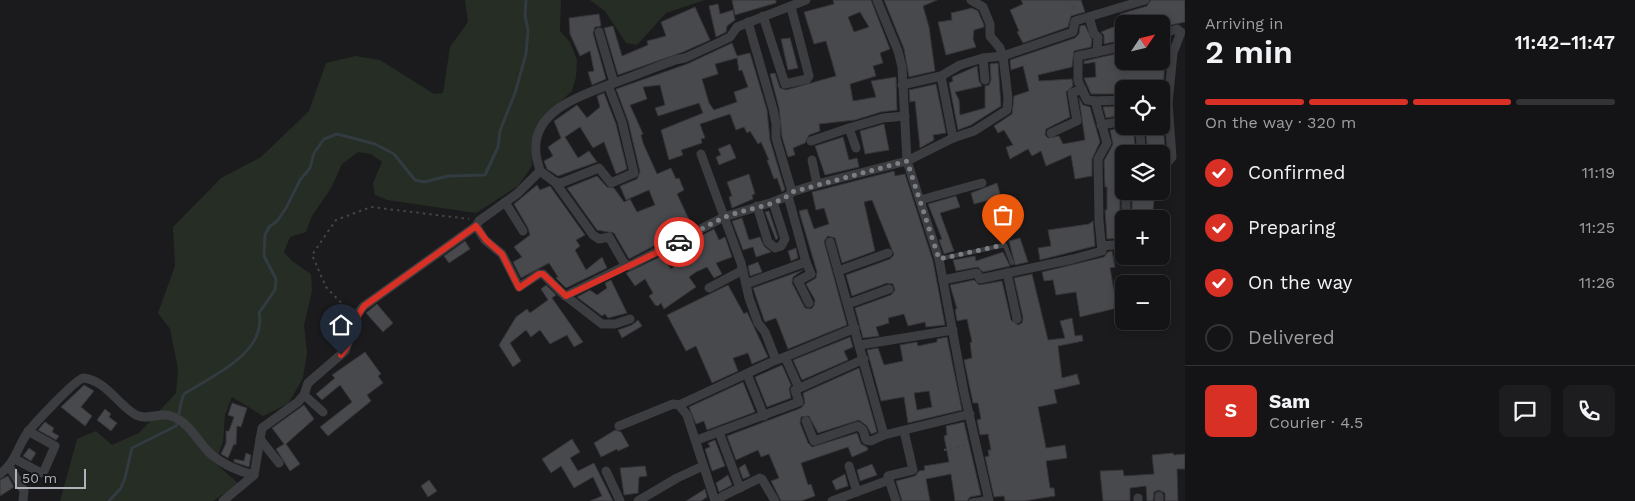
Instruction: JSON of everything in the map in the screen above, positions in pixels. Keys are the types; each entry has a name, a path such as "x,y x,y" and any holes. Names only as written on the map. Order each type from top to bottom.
{"street":[{"path":"627,265 609,237 599,239 593,235 555,182 540,171 535,152 537,140 548,119 575,97 711,47 730,37 737,27 806,0"},
{"path":"877,0 902,67 907,161 939,259 988,499"},
{"path":"566,296 672,245 724,217 773,202 817,184 907,161 953,138 974,131 1007,110 1008,98 1003,56 1000,48 990,36 990,24 983,7 971,0"},
{"path":"902,85 941,76 960,65 983,58 1003,56 1073,32 1074,22 1078,20 1145,0"},
{"path":"763,16 785,84 807,79 809,76 791,7"},
{"path":"1089,17 1094,34 1098,37 1098,52"},
{"path":"748,22 773,109 776,138 806,262 811,274 798,281 809,303"},
{"path":"1170,31 1177,29 1181,32 1173,53 1168,103 1172,157 1170,159"},
{"path":"555,182 561,183 599,168 611,183 634,173 599,32"},
{"path":"1115,48 1078,56 1078,81 1087,100 1115,100"},
{"path":"983,58 985,80"},
{"path":"941,76 953,138"},
{"path":"1052,133 1077,121 1072,93 1082,88"},
{"path":"943,280 977,273 980,279 1073,260 1102,251 1099,221 1098,159 1107,143 1095,101"},
{"path":"811,141 883,118 905,116"},
{"path":"1101,125 1115,123"},
{"path":"850,128 856,148"},
{"path":"701,154 743,270 749,298 758,323 766,332 776,360"},
{"path":"812,160 817,184"},
{"path":"223,501 235,498 254,475 264,425 298,402 304,395 308,383 345,351 364,306 518,193 540,171"},
{"path":"920,200 982,183"},
{"path":"505,202 523,232"},
{"path":"757,206 768,242 775,248 781,246 785,239 773,202"},
{"path":"478,223 486,240 502,254 519,288 539,274 543,274 566,296 604,325 630,319"},
{"path":"830,242 884,435"},
{"path":"1102,246 1115,245"},
{"path":"838,271 888,253"},
{"path":"746,284 806,262"},
{"path":"709,288 743,270"},
{"path":"1006,273 1017,319"},
{"path":"848,304 889,289"},
{"path":"619,426 673,404 679,404 776,360 855,328"},
{"path":"860,345 953,330"},
{"path":"785,357 799,388"},
{"path":"697,440 799,402 795,390 864,359"},
{"path":"747,374 764,416"},
{"path":"0,474 12,462 28,431 83,378 101,385 137,415 149,418 160,415 171,416 194,432 211,454 233,470 254,475"},
{"path":"304,395 323,412"},
{"path":"679,404 688,415 697,440 703,466 716,501 762,478 775,501"},
{"path":"806,421 814,441 858,426 869,441 884,435 970,414"},
{"path":"12,462 41,473 44,471 55,446 28,431"},
{"path":"896,501 888,476 914,468 904,431"},
{"path":"719,432 740,488"},
{"path":"260,439 279,463"},
{"path":"12,462 24,491 23,501"},
{"path":"638,501 677,478 703,466"},
{"path":"849,466 857,492"},
{"path":"606,470 620,501"},
{"path":"832,501 889,480"}],"lane":[{"path":"939,259 1003,245 1007,248 1012,263"},
{"path":"971,501 988,499"}],"path":[{"path":"1071,0 1078,20"},
{"path":"357,319 326,287 312,255 336,220 371,207 478,223"},
{"path":"944,450 976,443"}],"shaded area":[{"path":"465,0 561,0 560,31 570,42 577,60 576,77 572,91 542,119 531,144 532,166 518,186 476,213 387,200 375,195 373,183 382,162 371,154 358,152 342,164 331,188 312,216 306,232 290,237 284,252 292,261 311,274 312,291 304,325 307,353 303,378 288,404 263,416 232,397 225,415 223,442 215,463 239,484 213,501 60,501 77,439 96,431 112,445 139,433 176,393 178,369 170,329 158,313 175,266 173,227 221,178 261,157 309,111 326,63 355,56 380,60 434,94 443,93 450,47 468,22"},
{"path":"590,0 705,0 666,13 637,45 626,43 605,11"}],"building":[{"path":"732,0 776,0 776,3 735,15"},
{"path":"833,0 871,0 890,49 880,53 883,63 873,66 876,76 850,84 853,101 876,97 871,81 896,77 897,110 881,112 855,120 819,124 820,131 809,135 805,143 793,148 795,155 788,157 782,137 779,108 770,74 775,73 780,88 786,90 836,76 826,41 814,44 804,12 834,4","holes":["860,12 869,27 854,32 848,17"]},
{"path":"884,0 937,0 923,6 929,27 935,71 909,77 904,49"},
{"path":"1021,0 1081,0 1085,12 1071,16 1068,27 1023,43 1017,32 1019,31 1010,10 1023,4"},
{"path":"1151,0 1185,0 1185,22 1170,25 1170,15 1120,14 1147,6"},
{"path":"718,4 720,14 733,10 735,20 727,26 726,32 716,37 709,6"},
{"path":"695,7 710,40 683,52 618,75 604,28 613,26 622,56 648,45 647,41 666,36 661,22"},
{"path":"972,8 978,11 984,25 984,27 974,30 973,39 976,47 946,55 938,22 952,20 951,13"},
{"path":"599,14 601,26 595,27 593,33 606,79 592,85 588,72 594,71 590,51 580,56 570,34 569,18"},
{"path":"1085,25 1092,40 1091,47 1074,51 1072,67 1038,75 1039,81 1072,79 1073,86 1066,92 1070,117 1046,129 1045,135 1048,138 1059,136 1063,144 1085,140 1079,98 1083,105 1090,107 1100,142 1092,159 1092,176 1075,179 1071,155 1046,166 1041,151 1032,156 1028,149 1010,159 1006,147 1013,145 1004,130 998,133 994,126 1012,114 1014,96 1029,91 1023,66 1011,70 1010,60 1075,38 1079,34 1080,26"},
{"path":"1115,26 1115,42 1104,44 1104,35 1101,32"},
{"path":"790,38 798,68 788,70 781,39"},
{"path":"732,43 737,56 750,53 767,110 770,140 785,190 782,192 777,178 774,179 767,160 769,160 761,142 758,144 750,131 747,133 744,127 736,130 730,114 700,124 705,138 701,139 702,143 681,150 683,155 669,160 661,130 703,113 699,103 658,116 655,108 665,105 660,85 643,87 647,99 630,105 643,134 641,135 643,143 657,174 671,168 676,179 679,178 684,190 677,194 692,226 629,259 614,233 597,230 567,188 597,176 607,187 614,188 624,202 630,199 637,212 655,205 649,190 626,200 620,186 637,179 640,172 628,121 616,89 687,64","holes":["737,58 739,71 742,70 748,87 734,92 737,102 714,110 709,103 702,79 718,74 715,64"]},
{"path":"1115,54 1115,70 1164,70 1164,80 1115,80 1115,94 1091,94 1084,78 1096,77 1095,62 1084,64 1084,61"},
{"path":"998,63 1001,106 971,125 958,130 949,83 953,81 952,77 977,66 979,81 982,86 955,92 959,100 960,115 985,108 985,86 989,85 991,80 990,64"},
{"path":"936,84 946,133 933,135 934,140 920,148 915,101 910,102 909,90"},
{"path":"604,93 616,124 627,169 616,174 604,142 593,148 580,127 565,137 578,158 589,151 597,162 558,176 547,169 544,161 553,156 548,147 561,138 554,121 577,105 587,118 600,107 597,96"},
{"path":"1115,106 1115,116 1106,118 1103,107"},
{"path":"884,124 889,150 865,154 860,131"},
{"path":"1115,129 1115,135 1134,135 1135,145 1115,145 1115,200 1120,200 1120,210 1115,210 1115,239 1107,239 1105,210 1107,210 1107,187 1105,187 1104,161 1113,144 1110,130"},
{"path":"1146,135 1164,135 1165,145 1147,145"},
{"path":"843,137 849,160 857,158 859,167 825,175 815,146"},
{"path":"730,144 736,158 719,165 716,157 721,155 718,149"},
{"path":"894,171 895,176 905,174 933,261 945,325 926,327 925,322 908,326 904,314 888,318 889,323 876,327 879,336 863,338 855,308 891,295 895,290 893,284 887,283 852,296 846,275 890,259 894,255 872,200 864,202 875,251 842,263 835,238 828,236 824,241 847,325 788,349 776,318 765,322 753,288 803,270 793,277 792,283 805,308 811,309 814,306 815,300 806,284 816,278 817,272 799,211 807,209 814,229 829,224 824,208 816,210 812,192"},
{"path":"749,174 755,194 752,195 753,199 732,208 729,197 732,196 727,182"},
{"path":"997,183 1001,197 974,204 971,193"},
{"path":"537,185 540,190 550,186 585,235 576,240 580,246 575,250 586,270 602,257 607,268 566,288 556,278 558,277 549,263 521,278 513,262 522,257 514,247 530,235 514,204"},
{"path":"956,196 960,207 940,213 954,251 944,254 939,240 942,239 928,204"},
{"path":"1132,200 1154,200 1153,210 1132,210"},
{"path":"769,211 778,238 776,240 765,212"},
{"path":"742,218 749,240 760,237 764,246 771,252 756,257 753,247 743,250 732,221"},
{"path":"1093,221 1095,246 1040,260 1038,248 1051,246 1048,230 1089,224"},
{"path":"714,229 719,240 725,237 732,257 716,263 722,274 714,278 707,267 696,272 689,277 696,287 664,309 661,303 658,306 655,305 649,296 653,293 645,279 635,286 626,273 662,256 671,269 684,259 678,248"},
{"path":"1020,238 1028,262 1015,265 1009,241"},
{"path":"465,241 470,249 449,263 444,256"},
{"path":"796,248 798,258 791,261 788,251"},
{"path":"1112,251 1115,267 1110,268 1115,308 1080,317 1076,292 1056,295 1053,280 1044,281 1042,272 1104,257 1108,252"},
{"path":"1003,252 1010,266 983,272 978,267 956,271 953,260 975,256 976,261"},
{"path":"758,262 762,272 750,276 748,266"},
{"path":"1032,274 1048,340 1065,338 1060,321 1072,318 1075,336 1082,335 1083,341 1058,346 1062,378 1077,374 1080,384 1054,390 1057,403 1038,407 1046,448 1065,445 1067,458 1046,461 1050,488 1054,488 1055,496 1024,501 1005,501 1004,496 994,497 985,457 989,456 988,450 991,450 988,434 980,435 977,420 981,419 978,403 973,403 964,360 972,358 970,343 972,342 967,319 957,321 955,309 957,309 950,285 974,280 979,285 1002,281 1011,320 1018,325 1022,323 1023,318 1014,278"},
{"path":"611,280 627,313 608,318 605,314 602,316 577,297 590,290 597,295 607,288 605,283"},
{"path":"546,285 556,295 552,298 583,342 574,347 567,335 550,344 540,330 531,337 526,330 510,343 521,361 513,367 499,345 516,317 527,309 530,313 548,300 541,289"},
{"path":"728,285 744,314 747,312 768,357 752,364 748,353 733,358 738,371 712,383 696,346 686,351 667,315"},
{"path":"377,304 393,323 383,332 366,313"},
{"path":"638,320 642,326 622,338 618,330 632,325"},
{"path":"850,337 853,347 844,351 848,360 802,380 793,360"},
{"path":"947,337 962,410 908,423 904,397 881,401 867,350 878,348 884,365 903,361 900,345 917,342 918,346 937,342 937,339","holes":["929,391 932,407 917,410 914,393"]},
{"path":"365,352 381,374 378,376 383,383 367,395 371,401 328,436 320,427 352,402 340,385 322,400 316,394 335,378 332,375"},
{"path":"782,365 791,385 789,389 791,398 767,407 755,377"},
{"path":"859,368 877,432 871,434 867,426 859,420 818,433 809,416 801,417 800,423 808,443 812,447 857,433 861,444 867,447 868,450 852,457 848,447 801,463 808,485 811,484 815,496 801,501 781,501 771,481 779,478 769,454 761,457 758,450 736,460 727,436 801,408 805,403 803,393"},
{"path":"743,382 755,412 707,430 704,421 696,424 689,407"},
{"path":"84,385 94,391 81,407 92,416 85,426 61,407"},
{"path":"232,403 247,408 241,427 237,426 236,445 234,444 228,458 221,454 226,443 226,431 229,431 234,417 228,415"},
{"path":"304,405 314,419 286,444 300,464 290,471 276,449 284,444 272,428"},
{"path":"105,409 111,414 109,417 117,423 111,431 97,420"},
{"path":"45,422 54,428 52,432 59,436 56,440 38,430"},
{"path":"964,422 981,495 970,497 967,501 955,501 951,474 926,479 930,501 902,501 896,481 915,476 919,471 925,470 924,466 949,462 944,436 947,435 946,426"},
{"path":"615,430 621,432 629,446 618,451 617,449 601,457 594,443"},
{"path":"572,439 580,452 570,458 578,471 594,463 613,501 590,501 602,496 593,477 574,488 561,466 551,473 542,459"},
{"path":"715,440 725,466 712,471 705,449 710,447 708,443"},
{"path":"29,448 36,453 31,461 23,456"},
{"path":"246,453 251,455 249,467 234,462 234,459 244,461"},
{"path":"1173,453 1174,455 1185,454 1185,469 1177,469 1178,501 1165,501 1165,493 1159,490 1154,492 1153,501 1147,501 1146,486 1130,488 1130,501 1103,501 1100,471 1123,470 1124,476 1154,474 1152,455"},
{"path":"745,464 750,476 743,479 739,468"},
{"path":"872,464 877,475 860,481 857,470"},
{"path":"645,466 647,476 639,477 638,493 624,495 620,468"},
{"path":"845,474 848,486 836,490 832,481"},
{"path":"728,475 732,485 719,492 716,483"},
{"path":"8,476 14,487 0,496 0,480"},
{"path":"429,480 437,491 428,497 421,486"},
{"path":"705,489 707,497 701,501 686,501"}],"waterway":[{"path":"109,501 121,488 132,448 176,426 184,394 235,362 255,340 259,327 259,313 275,290 276,279 264,256 265,235 269,227 277,221 286,208 300,180 310,168 314,153 324,139 337,134 375,144 394,154 415,180 424,182 448,176 485,175 498,147 500,131 515,93 526,54 528,31 525,15 526,0"}],"way so far":[{"path":"679,242 724,217 773,202 788,196 792,192 907,161 930,226 939,259 1003,245"}],"route":[{"path":"341,355 352,338 358,313 364,306 476,226 486,240 502,254 503,260 519,288 539,274 543,274 566,296 627,265 632,265 679,242"}]}
